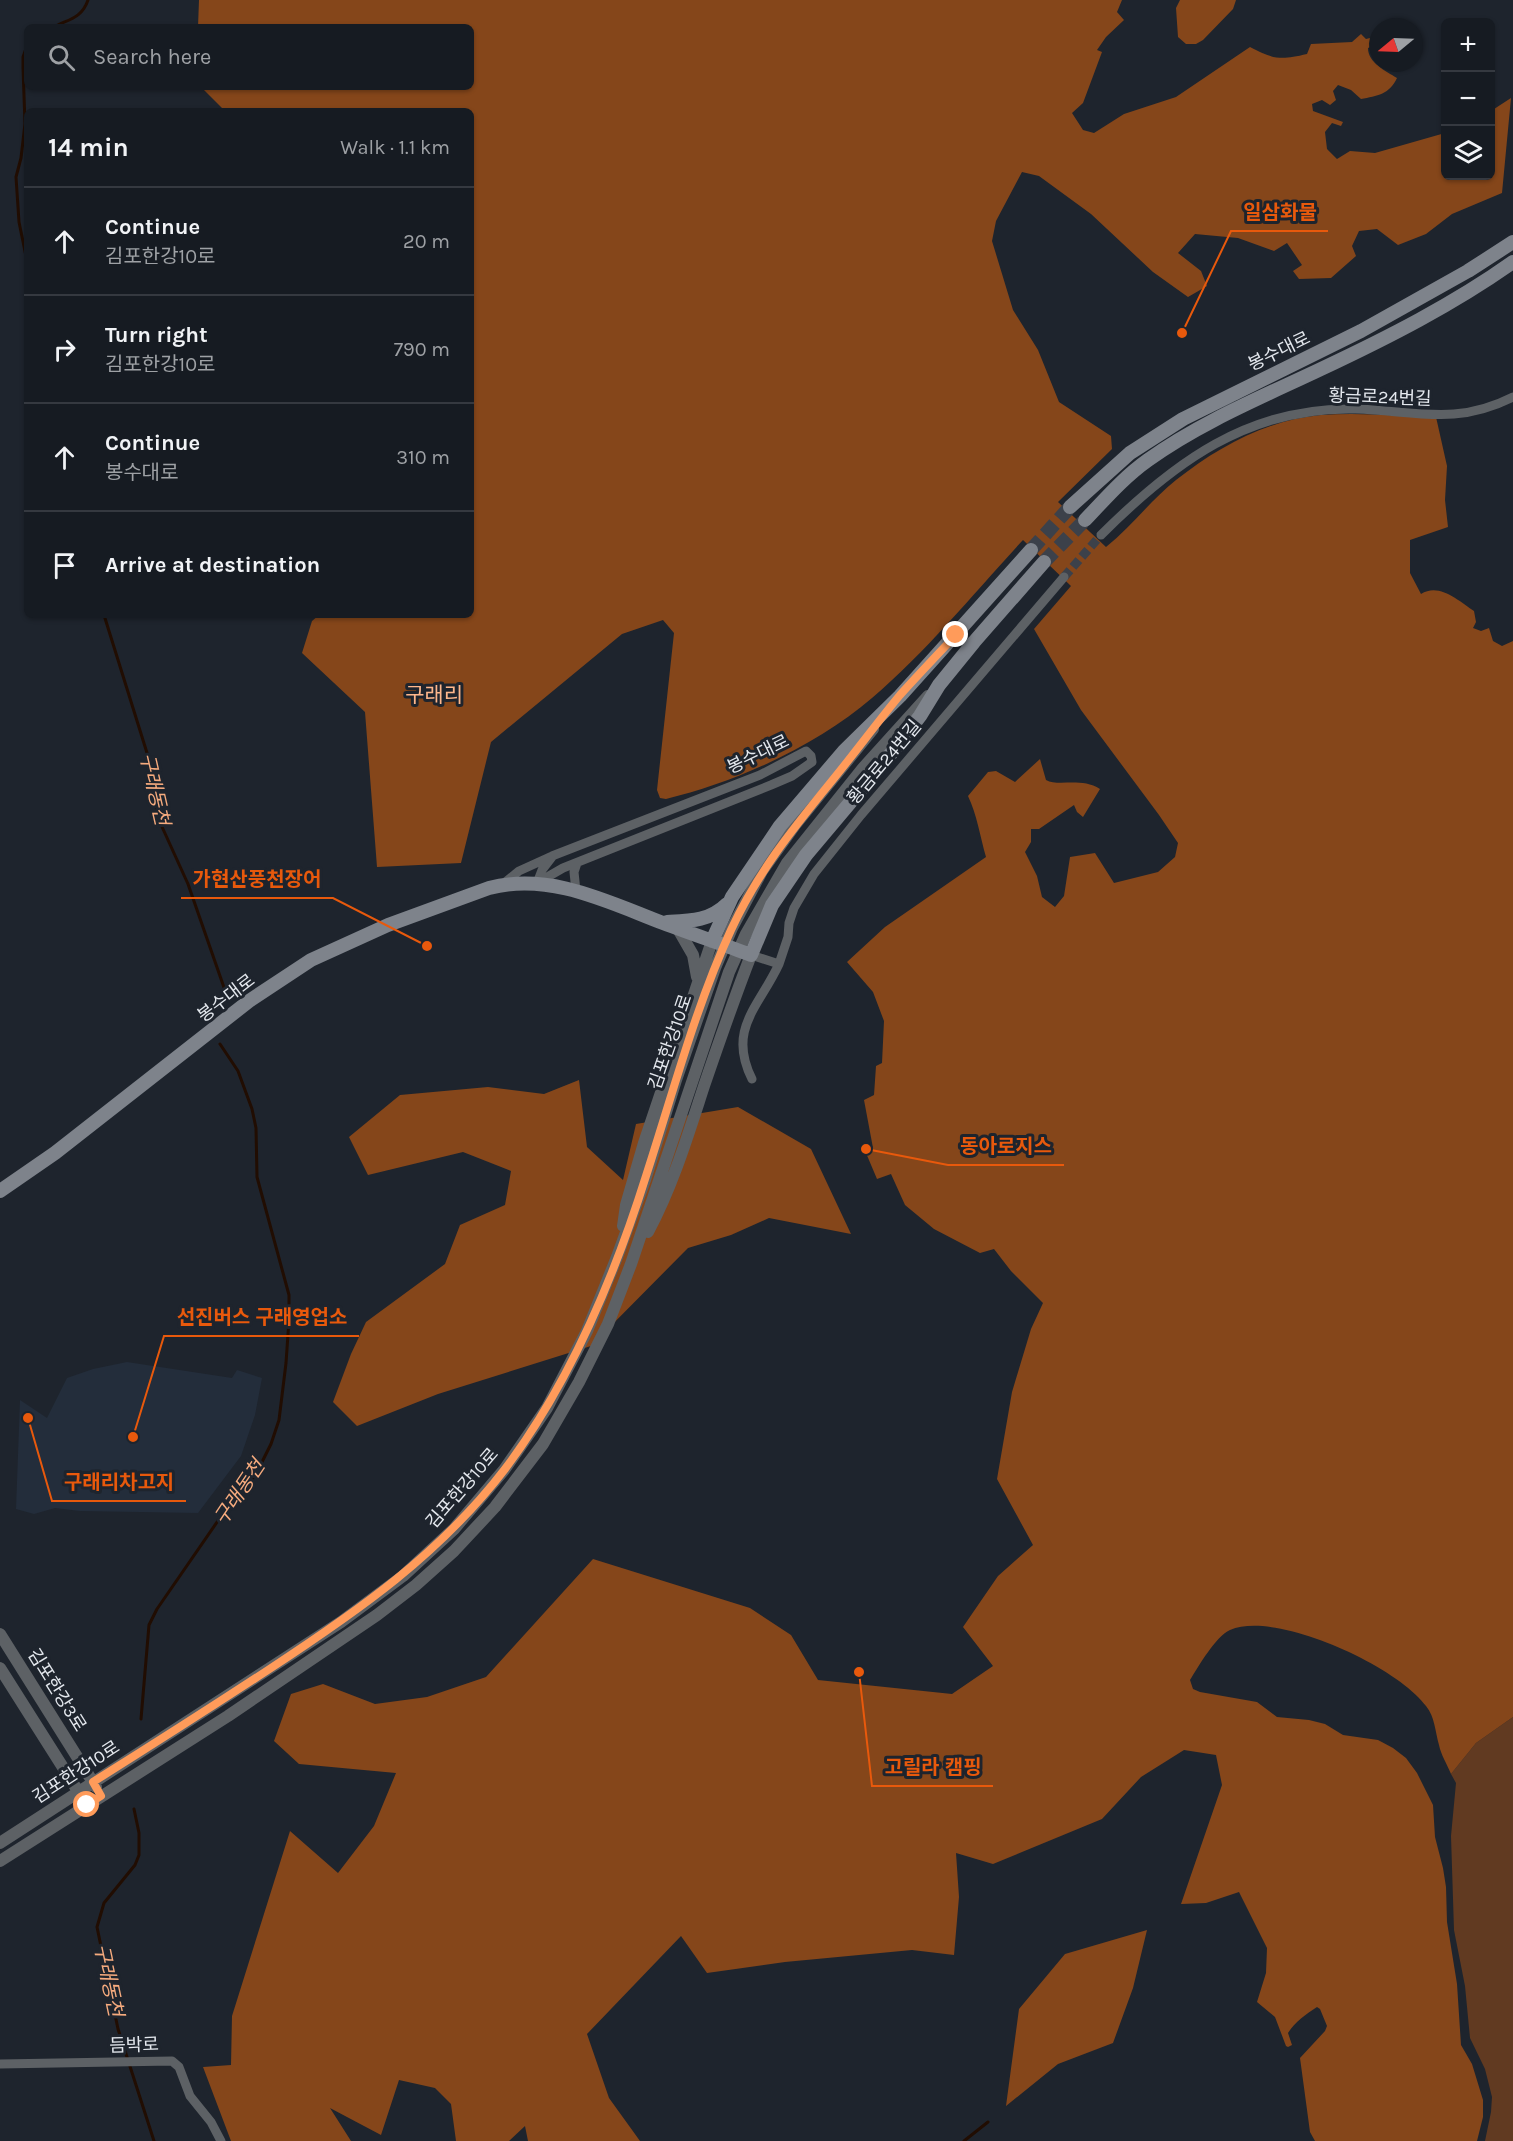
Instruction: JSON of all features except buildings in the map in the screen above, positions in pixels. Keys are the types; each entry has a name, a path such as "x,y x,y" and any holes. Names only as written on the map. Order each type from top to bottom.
{"main road":[{"name":"봉수대로","path":"1070,507 1130,453 1183,419 1361,331 1468,271 1513,242"},
{"name":"봉수대로","path":"1085,520 1117,486 1146,461 1174,442 1207,423 1382,339 1513,262"},
{"path":"660,922 698,921 708,918 725,906 780,826 844,751 900,696 1031,550"},
{"path":"751,956 772,905 806,855 886,760 974,642 1044,562"},
{"name":"봉수대로","path":"0,1190 55,1153 249,1001 311,960 388,925 502,885 537,883 576,891 620,905 751,956"},
{"path":"712,941 732,897"}],"street":[{"name":"황금로24번길","path":"1101,535 1141,496 1180,465 1223,440 1255,426 1284,417 1322,410 1355,409 1452,416 1492,407 1513,397"},
{"name":"황금로24번길","path":"752,1079 742,1055 744,1033 750,1014 770,984 779,964 794,908 814,874 861,815 1064,577"},
{"name":"김포한강10로","path":"0,1861 228,1716 377,1615 417,1585 454,1551 501,1499 543,1444 559,1418 608,1324 631,1264 729,972 746,934 787,863 808,834 916,708 939,686"},
{"name":"김포한강10로","path":"0,1843 341,1622 403,1576 454,1529 504,1470 547,1408 587,1331 645,1180 676,1080 715,968 732,928 762,871 900,696"},
{"name":"봉수대로","path":"502,885 519,871 552,856 760,775 806,751 811,756 812,762 792,776 577,863 537,883"},
{"path":"537,883 542,870 552,856"},
{"path":"576,891 574,872 577,863"},
{"path":"678,929 693,955 697,968 697,983"},
{"path":"617,1257 626,1205 644,1143 712,941"},
{"path":"631,1264 660,1208 682,1152 722,1031 751,956 779,964"},
{"name":"김포한강3로","path":"0,1634 101,1796"},
{"name":"김포한강3로","path":"0,1668 87,1805"},
{"name":"듬박로","path":"0,2064 163,2060 176,2063 190,2096 212,2122 221,2141"}],"shaded area":[{"path":"199,0 1122,0 1117,12 1124,20 1106,37 1097,50 1102,52 1083,103 1072,113 1083,130 1094,133 1124,114 1176,97 1250,47 1272,57 1284,58 1307,54 1311,44 1352,42 1361,34 1366,39 1369,38 1369,72 1388,72 1397,78 1391,88 1378,95 1361,99 1351,90 1338,85 1333,91 1336,100 1330,105 1322,100 1312,104 1313,111 1343,122 1341,126 1332,123 1325,132 1327,149 1337,159 1350,151 1375,153 1441,134 1441,180 1495,180 1495,108 1511,98 1502,193 1452,214 1426,234 1398,245 1377,229 1359,231 1352,246 1356,256 1331,278 1299,279 1293,271 1302,265 1287,243 1274,251 1238,238 1195,234 1178,253 1201,271 1207,286 1188,297 1153,272 1091,214 1039,176 1022,172 996,221 992,241 1013,310 1038,350 1059,402 1111,436 1112,449 1058,502 1106,547 1176,480 1226,446 1262,429 1301,418 1335,414 1436,417 1447,466 1445,500 1448,527 1410,540 1410,573 1421,594 1435,590 1449,594 1474,611 1476,622 1473,628 1481,631 1489,628 1493,641 1502,646 1513,641 1513,1717 1476,1743 1451,1774 1440,1749 1431,1715 1426,1706 1411,1691 1364,1660 1305,1635 1277,1628 1251,1626 1230,1630 1213,1645 1190,1680 1193,1689 1200,1692 1257,1702 1277,1717 1309,1720 1325,1724 1343,1735 1378,1740 1406,1758 1417,1773 1433,1805 1435,1837 1446,1887 1447,1922 1457,1984 1461,2045 1472,2064 1483,2100 1483,2117 1477,2141 1315,2141 1310,2132 1300,2058 1325,2031 1327,2026 1320,2009 1317,2007 1294,2025 1288,2033 1292,2045 1286,2046 1275,2017 1257,2002 1266,1973 1267,1948 1239,1892 1206,1903 1181,1904 1222,1785 1216,1755 1184,1750 1141,1777 1102,1819 993,1864 956,1853 959,1897 954,1955 912,1950 785,1962 707,1973 681,1936 587,2034 609,2098 640,2141 528,2141 525,2126 509,2141 456,2141 451,2104 435,2088 399,2080 381,2135 330,2108 351,2141 231,2141 203,2067 231,2065 232,2016 290,1831 338,1873 374,1826 396,1773 299,1764 274,1741 291,1694 323,1684 375,1704 427,1697 486,1677 593,1559 750,1608 791,1635 818,1680 952,1694 993,1666 963,1627 998,1576 1033,1545 997,1479 1012,1392 1031,1329 1043,1303 1011,1271 994,1249 980,1253 934,1229 905,1205 891,1174 877,1179 866,1153 873,1148 864,1100 874,1095 876,1066 882,1063 884,1021 873,992 847,962 885,927 986,857 968,796 988,772 996,771 1015,782 1040,759 1046,780 1057,783 1093,785 1100,789 1083,817 1074,805 1039,829 1031,829 1031,842 1025,852 1037,876 1042,897 1055,907 1064,896 1070,857 1095,853 1114,883 1158,872 1175,857 1178,843 1081,710 1034,629 1071,586 1023,540 912,661 850,715 801,747 775,760 720,783 666,799 660,798 657,790 674,633 663,620 622,634 491,742 461,863 377,867 365,712 302,653 312,621 316,618 474,618 474,108 222,108 204,90 474,90 474,24 198,24"},
{"path":"1180,0 1236,0 1233,9 1203,40 1196,44 1186,44 1178,37 1176,8"},
{"path":"579,1080 587,1147 623,1180 636,1124 738,1107 811,1149 851,1234 769,1218 731,1235 688,1248 591,1346 438,1394 357,1426 333,1402 366,1322 445,1264 460,1225 505,1205 511,1171 463,1152 368,1175 349,1137 400,1095 488,1087 544,1094"},
{"path":"127,1362 232,1378 237,1370 262,1378 255,1415 241,1456 198,1513 80,1511 55,1508 34,1514 16,1509 20,1400 47,1418 67,1378 93,1369"},
{"path":"1513,1717 1513,2141 1485,2141 1492,2097 1485,2069 1470,2038 1465,1986 1454,1930 1451,1836 1456,1783 1451,1774 1476,1743"},
{"path":"1147,1930 1133,1988 1113,2043 1058,2064 1006,2106 1019,2009 1065,1954"}],"waterway":[{"name":"구래동천","path":"61,24 79,14 88,0"},
{"name":"구래동천","path":"24,54 25,108"},
{"name":"구래동천","path":"24,132 16,177 19,222 24,246"},
{"name":"구래동천","path":"105,618 157,785 158,818 188,884 228,999 203,1017"},
{"name":"구래동천","path":"141,1719 149,1625 157,1609 224,1512 251,1481 261,1464 279,1420 286,1363 289,1295 257,1177 256,1128 252,1109 238,1071 220,1044"},
{"name":"구래동천","path":"134,1809 139,1833 139,1855 135,1865 104,1903 97,1927 118,2029 154,2141"},
{"path":"964,2141 988,2122"}],"tunnel":[{"path":"1031,550 1070,507"},
{"path":"1044,562 1085,520"},
{"path":"1064,577 1101,535"}],"place":[{"name":"일삼화물","path":"1182,333"},
{"name":"가현산풍천장어","path":"427,946"},
{"name":"동아로지스","path":"866,1149"},
{"name":"구래리차고지","path":"28,1418"},
{"name":"선진버스 구래영업소","path":"133,1437"},
{"name":"고릴라 캠핑","path":"859,1672"}],"district":[{"name":"구래리","path":"434,695"}],"route":[{"path":"87,1805 101,1796 93,1782 341,1622 403,1576 454,1529 504,1470 547,1408 587,1331 645,1180 676,1080 715,968 732,928 762,871 795,825 900,696 956,635"}]}
